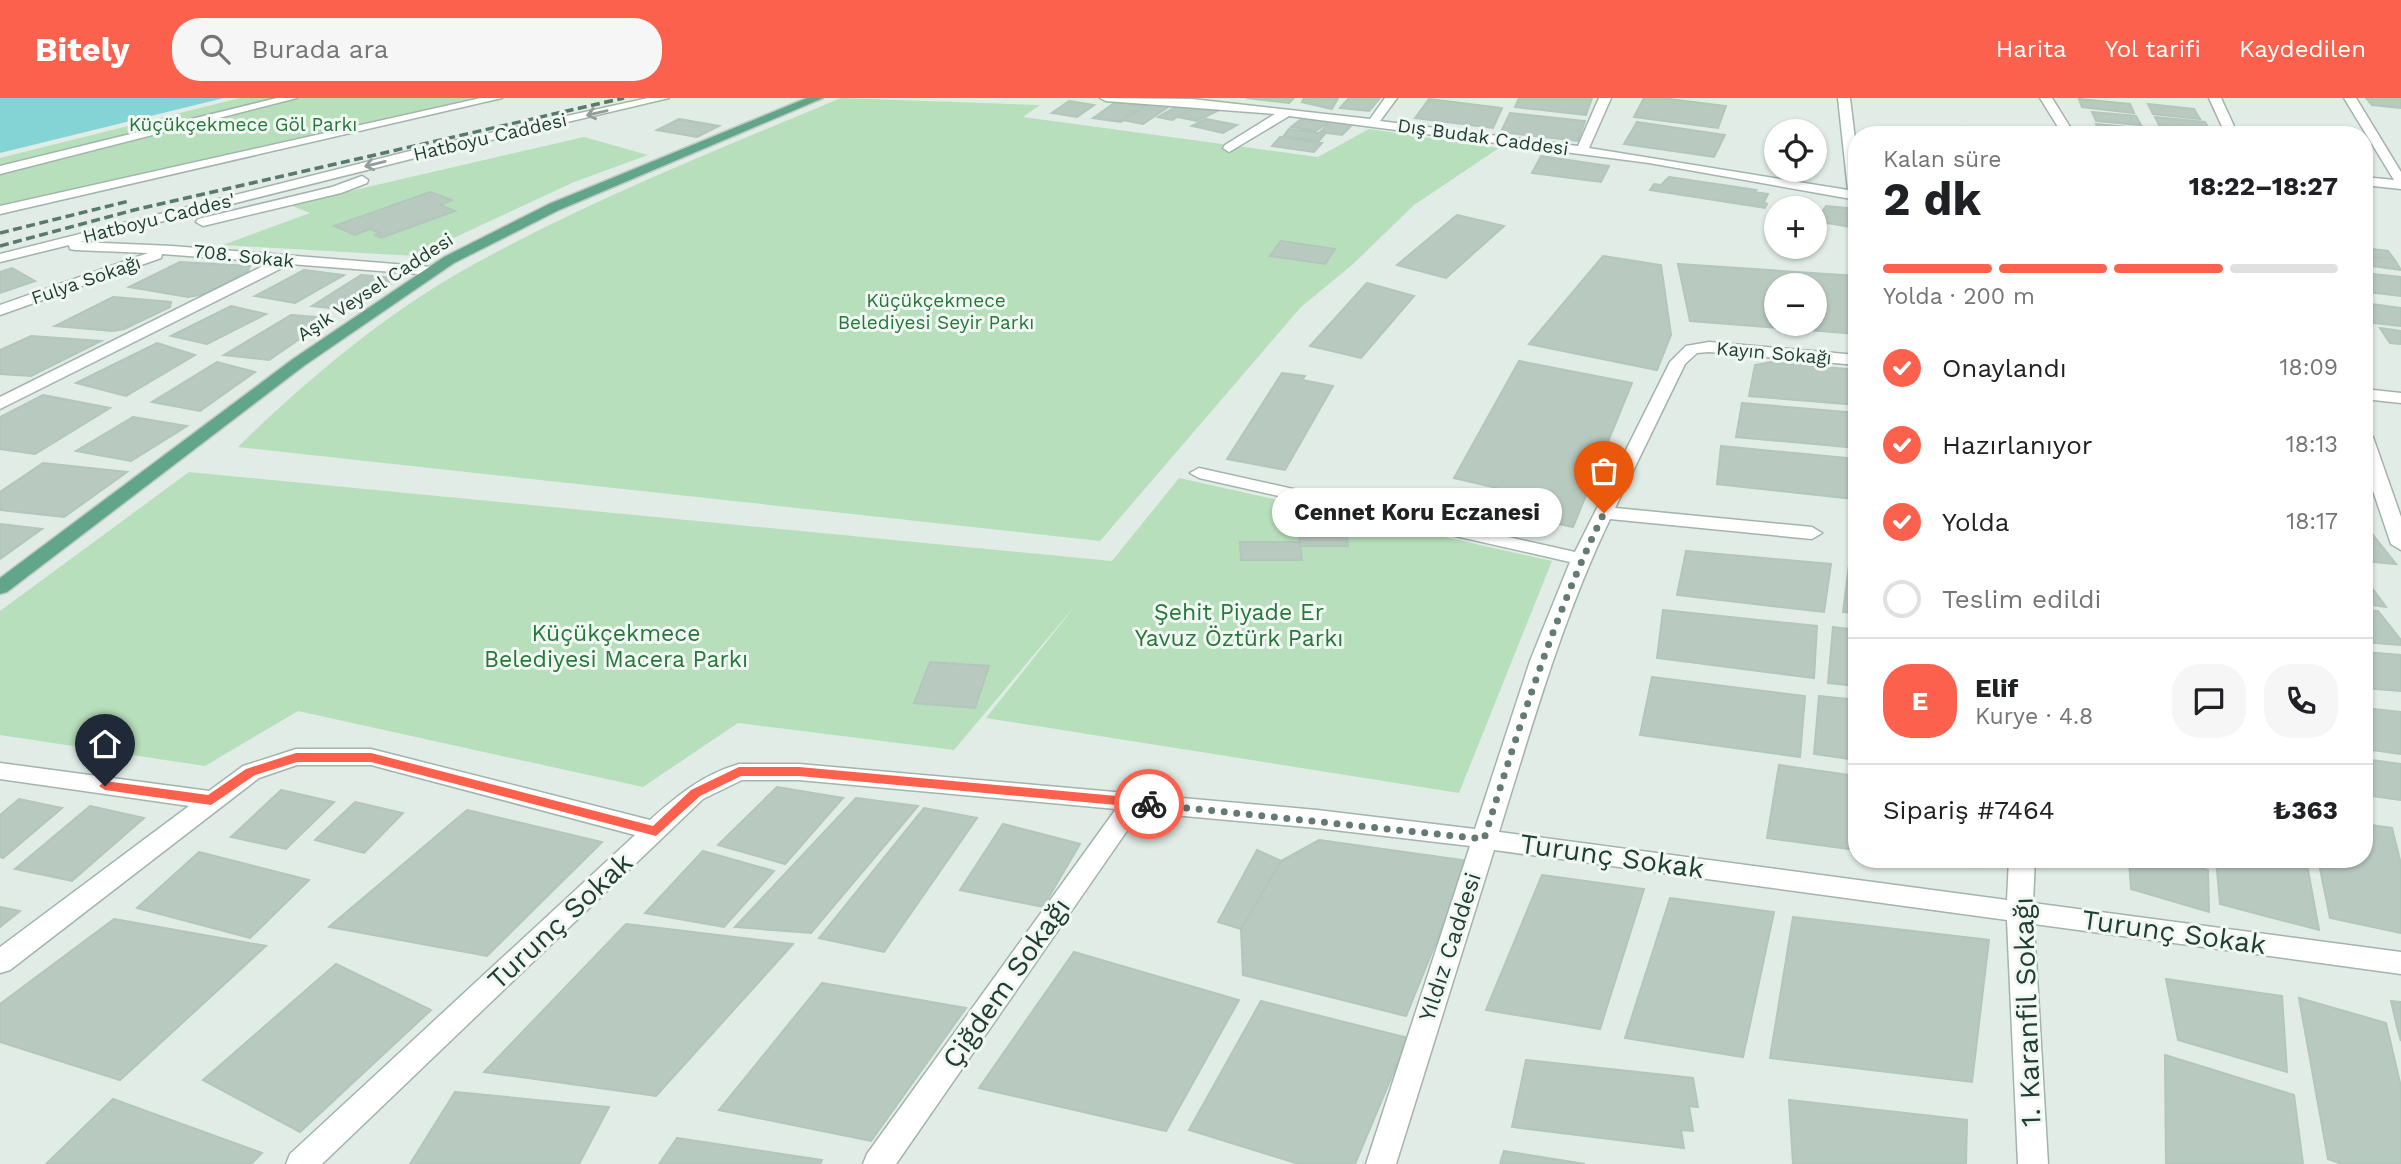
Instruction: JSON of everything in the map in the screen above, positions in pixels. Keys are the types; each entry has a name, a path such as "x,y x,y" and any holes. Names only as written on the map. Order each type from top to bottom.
{"main road":[{"name":"Aşık Veysel Caddesi","path":"0,588 299,362 432,271 554,207 817,98"}],"street":[{"path":"0,170 291,98"},
{"path":"0,212 81,191 496,98"},
{"name":"Hatboyu Caddesi","path":"317,178 663,98"},
{"name":"Dış Budak Caddesi","path":"1106,98 1178,100 1374,121 1448,134 1582,150 1848,194"},
{"path":"1374,121 1391,98"},
{"path":"1582,150 1605,98"},
{"path":"1844,98 1848,130"},
{"path":"2046,98 2063,126"},
{"path":"2215,98 2228,126"},
{"path":"2350,98 2367,126"},
{"path":"1229,148 1285,113"},
{"path":"2373,136 2401,183"},
{"name":"Hatboyu Caddes'","path":"0,258 317,178"},
{"path":"114,249 154,233 336,190 362,180"},
{"path":"2373,181 2401,183"},
{"name":"708. Sokak","path":"55,244 172,250 432,271"},
{"name":"Fulya Sokağı","path":"0,310 172,250"},
{"path":"0,404 285,261"},
{"name":"Kayın Sokağı","path":"1692,349 1709,347 1848,359"},
{"name":"Yıldız Caddesi","path":"1381,1164 1541,661 1581,559 1678,362 1692,349"},
{"path":"2373,395 2401,398"},
{"path":"2373,463 2401,544"},
{"path":"1199,473 1581,559"},
{"path":"1604,513 1812,534"},
{"path":"0,962 251,772 296,757 371,757 656,831"},
{"path":"0,771 211,800"},
{"name":"Turunç Sokak","path":"301,1164 695,793 739,772 799,772 1134,802 1484,839 2401,963"},
{"name":"Çiğdem Sokağı","path":"878,1164 1134,802"},
{"name":"1. Karanfil Sokağı","path":"2022,868 2020,911 2033,1164"}],"green space":[{"name":"Küçükçekmece Göl Parkı","path":"240,98 480,98 0,208 0,158"},
{"name":"Küçükçekmece Belediyesi Seyir Parkı","path":"841,98 1040,105 1023,117 1318,157 1369,129 1499,148 1414,205 1352,265 1301,307 1100,541 238,447 341,355 398,312 455,275 597,202"},
{"path":"584,137 648,155 574,182 415,256 223,245 310,213 290,205"},
{"name":"Küçükçekmece Belediyesi Macera Parkı","path":"189,472 1112,561 1179,478 1552,561 1459,793 986,718 1079,601 954,750 738,723 643,787 298,711 205,766 0,735 0,611"}],"water":[{"path":"0,98 224,98 0,153"}],"building":[{"path":"1246,98 1294,98 1289,103"},
{"path":"1304,98 1338,98 1332,109 1302,102"},
{"path":"1349,98 1380,98 1369,111 1340,108"},
{"path":"1519,98 1592,98 1586,115 1515,107"},
{"path":"1644,98 1726,106 1718,128 1634,117"},
{"path":"2366,98 2401,98 2401,108 2372,105"},
{"path":"1429,99 1502,108 1493,128 1415,118"},
{"path":"2079,99 2130,104 2134,113 2082,107"},
{"path":"1069,101 1094,105 1077,117 1052,113"},
{"path":"1117,101 1144,106 1121,122 1093,118"},
{"path":"1148,104 1168,107 1143,124 1122,120"},
{"path":"2148,104 2194,109 2200,119 2153,114"},
{"path":"1197,105 1219,110 1197,121 1178,117"},
{"path":"1177,106 1192,109 1172,120 1158,117"},
{"path":"2092,112 2136,116 2141,125 2096,121"},
{"path":"1510,113 1585,121 1578,141 1501,132"},
{"path":"1304,117 1329,122 1316,131 1291,127"},
{"path":"2155,117 2205,122 2207,126 2160,126"},
{"path":"679,119 719,126 697,137 657,130"},
{"path":"1206,119 1237,125 1223,133 1192,126"},
{"path":"1331,122 1352,125 1342,135 1320,132"},
{"path":"1637,122 1725,135 1714,157 1624,144"},
{"path":"1289,129 1325,134 1319,141 1283,137"},
{"path":"1280,137 1322,143 1314,152 1272,146"},
{"path":"1541,156 1609,166 1601,182 1532,173"},
{"path":"1669,177 1768,194 1764,196 1764,208 1650,190 1654,184 1661,185"},
{"path":"430,192 452,200 440,205 455,211 381,238 375,235 381,233 370,229 355,235 334,226"},
{"path":"1827,206 1848,208 1848,226 1827,223"},
{"path":"1457,215 1504,226 1446,278 1397,265"},
{"path":"1281,241 1335,249 1325,264 1270,256"},
{"path":"2373,249 2388,251 2394,259 2373,257"},
{"path":"1603,256 1661,265 1671,335 1657,370 1529,344"},
{"path":"2373,257 2394,259 2401,270 2373,266"},
{"path":"180,262 250,266 248,271 205,294 188,297 129,287"},
{"path":"1678,264 1812,273 1764,273 1764,327 1690,321"},
{"path":"12,268 35,281 0,293 0,272"},
{"path":"304,270 344,275 295,303 255,296"},
{"path":"1827,274 1848,275 1848,333 1827,332"},
{"path":"2373,274 2401,277 2401,296 2373,293"},
{"path":"361,275 395,278 347,310 312,306"},
{"path":"1367,283 1414,296 1361,358 1310,346"},
{"path":"113,297 171,302 170,307 124,329 113,331 55,326"},
{"path":"2373,304 2401,308 2401,326 2374,323"},
{"path":"231,306 266,314 207,344 171,336"},
{"path":"291,315 330,318 269,360 224,355"},
{"path":"2380,328 2401,331 2401,344 2390,343"},
{"path":"31,336 101,341 31,376 0,374 0,350"},
{"path":"157,343 195,355 126,396 76,383"},
{"path":"1519,361 1632,383 1573,527 1513,514 1523,494 1454,478"},
{"path":"217,362 255,372 200,411 152,402"},
{"path":"1771,362 1848,369 1848,404 1749,396 1755,365"},
{"path":"1282,373 1305,376 1302,380 1333,386 1285,470 1227,459"},
{"path":"43,395 110,408 35,454 0,449 0,417"},
{"path":"1742,403 1848,412 1848,447 1736,437"},
{"path":"133,417 187,426 131,461 76,451"},
{"path":"1721,446 1848,458 1848,498 1717,484"},
{"path":"43,463 127,472 64,517 0,510 0,492"},
{"path":"0,524 42,529 0,559"},
{"path":"1299,534 1346,534 1348,546 1300,546"},
{"path":"2373,535 2396,564 2373,562"},
{"path":"1240,542 1300,542 1302,560 1241,560"},
{"path":"1686,551 1831,564 1824,612 1677,595"},
{"path":"1848,573 1848,612 1843,612"},
{"path":"2373,589 2386,607 2373,605"},
{"path":"1663,610 1817,626 1814,678 1657,658"},
{"path":"2373,611 2378,611 2401,640 2401,645 2373,643"},
{"path":"1833,627 1848,629 1848,685 1828,683"},
{"path":"2373,653 2401,655 2401,691 2373,689"},
{"path":"930,662 989,666 975,708 914,703"},
{"path":"1652,677 1805,696 1800,757 1640,735"},
{"path":"1819,696 1848,699 1848,759 1814,754"},
{"path":"2373,709 2401,712 2401,754 2373,750"},
{"path":"2373,760 2401,764 2401,800 2373,796"},
{"path":"1779,765 1848,775 1848,849 1767,838"},
{"path":"777,787 843,798 785,864 718,845"},
{"path":"281,790 334,802 286,849 231,837"},
{"path":"856,798 918,806 811,933 735,927"},
{"path":"19,799 62,808 3,858 0,857 0,815"},
{"path":"355,802 403,813 364,853 315,840"},
{"path":"90,806 144,818 72,881 15,869"},
{"path":"924,808 977,818 884,952 819,938"},
{"path":"467,810 602,842 487,956 329,927"},
{"path":"1003,824 1080,844 1043,907 960,890"},
{"path":"2373,825 2392,828 2401,864 2401,933 2330,918 2320,868 2373,868"},
{"path":"1319,840 1469,861 1406,1016 1243,975 1241,929 1281,861"},
{"path":"1257,850 1281,861 1241,929 1218,922"},
{"path":"703,851 774,871 724,927 645,913"},
{"path":"199,852 309,880 250,938 137,908"},
{"path":"2130,868 2201,868 2208,870 2209,912 2131,889"},
{"path":"2217,868 2308,868 2319,930 2220,904"},
{"path":"1542,875 1644,889 1600,1029 1486,1010"},
{"path":"1670,898 1774,912 1743,1057 1625,1038"},
{"path":"0,907 20,911 0,927"},
{"path":"1793,917 1989,940 1972,1082 1770,1058"},
{"path":"114,919 266,946 120,1080 0,1042 0,1004"},
{"path":"626,924 793,944 656,1096 484,1072"},
{"path":"1074,952 1239,1000 1166,1131 979,1088"},
{"path":"336,964 431,1010 300,1132 203,1080"},
{"path":"2166,979 2282,996 2287,1072 2178,1040"},
{"path":"822,983 966,1008 871,1141 719,1110"},
{"path":"2299,998 2386,1023 2401,1087 2401,1164 2342,1164 2328,1159"},
{"path":"1261,1001 1408,1038 1355,1164 1299,1164 1189,1130"},
{"path":"2391,1001 2401,1002 2401,1041 2397,1027"},
{"path":"2165,1055 2294,1095 2303,1164 2166,1163"},
{"path":"1526,1060 1693,1078 1698,1107 1689,1106 1693,1131 1681,1130 1684,1148 1512,1127"},
{"path":"455,1092 609,1107 579,1164 410,1164"},
{"path":"113,1099 262,1153 251,1164 46,1164"},
{"path":"1789,1100 1967,1120 1966,1164 1793,1164"},
{"path":"677,1138 822,1160 820,1164 659,1164"},
{"path":"1504,1151 1585,1164 1500,1164"}],"railway":[{"path":"0,246 134,210 624,98"},
{"path":"0,233 129,201"}],"way so far":[{"path":"1149,804 1317,819 1484,839 1541,661 1581,559 1604,513"}],"place":[{"name":"Cennet Koru Eczanesi","path":"1604,513"}],"route":[{"path":"105,786 211,800 251,772 296,757 371,757 656,831 695,793 739,772 799,772 1149,804"}],"park label":[{"name":"Şehit Piyade Er Yavuz Öztürk Parkı","path":"1239,625"}]}
